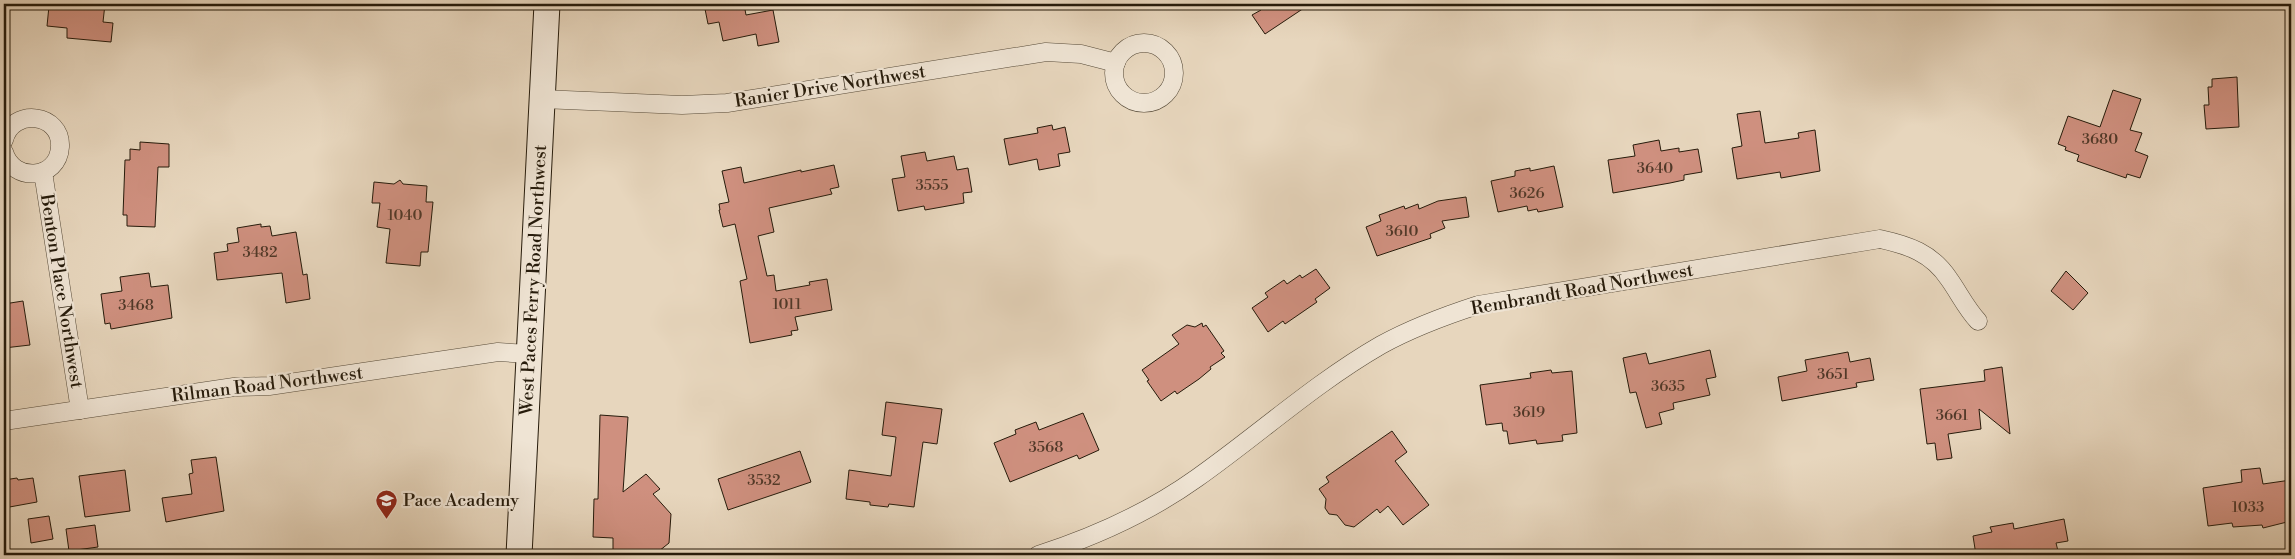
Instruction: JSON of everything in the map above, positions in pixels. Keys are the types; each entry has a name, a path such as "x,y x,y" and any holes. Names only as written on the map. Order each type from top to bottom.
{"main road":[{"name":"West Paces Ferry Road Northwest","path":"519,555 547,4"}],"street":[{"name":"Ranier Drive Northwest","path":"542,99 682,105 727,103 1046,52 1081,54 1116,63"},
{"name":"Benton Place Northwest","path":"4,140 11,125 26,117 44,120 53,126 57,132 60,146 58,156 52,166 44,172 29,174 22,173 8,163 4,152"},
{"name":"Benton Place Northwest","path":"44,172 80,410"},
{"name":"Rembrandt Road Northwest","path":"1038,555 1075,543 1122,522 1160,502 1196,479 1316,388 1380,346 1430,320 1478,304 1880,239 1908,245 1932,260 1948,277 1966,308 1978,321"},
{"name":"Rilman Road Northwest","path":"4,421 234,387 270,386 498,352 530,354"}],"building":[{"path":"53,4 105,4 103,22 113,23 111,42 67,38 67,28 47,26 49,6 53,6"},
{"path":"704,4 744,4 746,15 773,10 779,42 758,46 756,34 723,41 719,22 708,24"},
{"path":"1257,4 1310,4 1265,34 1252,15 1261,10"},
{"path":"2237,77 2239,127 2206,129 2204,105 2209,105 2208,87 2212,87 2212,79"},
{"path":"2113,90 2141,99 2130,130 2142,133 2135,151 2148,156 2140,178 2127,174 2126,178 2077,161 2079,155 2065,150 2066,147 2058,144 2068,116 2100,127"},
{"path":"1760,111 1765,143 1799,138 1798,133 1815,130 1820,171 1781,178 1780,172 1737,179 1732,148 1742,146 1737,114"},
{"path":"1052,125 1053,130 1065,127 1070,152 1058,154 1060,166 1039,170 1037,159 1009,165 1004,139 1038,133 1037,128"},
{"path":"1659,140 1661,151 1679,148 1679,152 1698,149 1702,172 1684,175 1684,180 1613,193 1608,160 1635,156 1633,145"},
{"path":"140,142 169,144 169,167 158,167 155,227 127,226 127,215 123,215 125,160 130,160 130,149 140,150"},
{"path":"925,152 927,161 954,156 957,170 968,168 972,192 963,193 964,203 925,210 924,206 898,211 892,179 905,177 901,156"},
{"path":"834,165 839,187 830,189 832,194 769,208 774,232 758,236 767,276 774,275 776,291 810,285 809,282 827,279 832,310 795,317 798,330 791,331 792,335 750,343 740,281 747,279 735,224 723,227 719,210 719,204 729,202 722,171 741,167 744,183 801,170 801,172"},
{"path":"1554,166 1563,207 1538,212 1537,209 1528,211 1527,206 1498,212 1491,181 1515,176 1515,171 1530,168 1530,171"},
{"path":"400,180 403,184 427,186 426,202 433,202 428,252 421,252 420,266 386,263 390,229 377,227 380,203 372,203 374,182 394,184"},
{"path":"1466,197 1469,217 1442,221 1445,228 1430,234 1431,238 1377,256 1366,227 1381,221 1379,215 1404,206 1405,209 1418,204 1419,209 1438,201"},
{"path":"261,224 261,227 270,226 272,236 296,232 303,275 307,274 310,299 286,303 282,273 217,280 214,253 228,251 227,244 239,242 237,228"},
{"path":"1316,269 1330,288 1315,299 1317,302 1285,324 1283,321 1268,332 1252,308 1268,297 1265,293 1284,280 1287,284 1300,275 1302,278"},
{"path":"2066,271 2088,293 2073,310 2051,291"},
{"path":"149,273 151,287 168,285 172,318 111,329 110,323 105,324 101,294 122,291 120,277"},
{"path":"23,301 30,345 4,348 4,304"},
{"path":"1202,323 1203,327 1206,325 1224,351 1221,353 1225,357 1210,367 1211,369 1199,379 1177,394 1175,391 1161,401 1142,370 1179,344 1172,335 1187,325 1195,327"},
{"path":"1710,350 1716,377 1706,379 1710,395 1673,403 1674,409 1659,413 1662,424 1646,428 1636,392 1630,393 1623,358 1646,353 1649,364"},
{"path":"1848,352 1850,362 1870,358 1874,380 1856,383 1857,387 1782,401 1778,377 1807,371 1805,360"},
{"path":"2002,367 2010,434 1979,409 1981,429 1948,434 1952,458 1937,460 1935,443 1927,444 1920,389 1985,381 1984,370"},
{"path":"1551,370 1552,373 1572,371 1577,433 1562,435 1563,441 1537,444 1536,440 1509,444 1507,431 1503,431 1502,423 1486,425 1480,385 1531,378 1530,373"},
{"path":"886,402 942,409 937,444 923,442 914,507 889,504 888,507 870,505 870,502 846,499 849,470 891,476 896,437 882,435"},
{"path":"1083,413 1099,450 1079,459 1077,455 1010,482 994,443 1016,434 1015,430 1036,422 1039,430"},
{"path":"600,415 628,417 623,492 646,474 660,489 653,494 671,514 669,543 654,555 613,550 613,538 593,537 594,499 598,499"},
{"path":"1392,431 1407,452 1395,461 1429,505 1403,525 1388,506 1380,513 1377,509 1354,527 1345,525 1337,515 1329,514 1325,508 1326,499 1319,489 1329,482 1326,477"},
{"path":"800,451 811,482 728,510 718,479"},
{"path":"216,457 224,511 166,522 162,498 192,494 189,474 193,473 191,460"},
{"path":"2260,468 2263,484 2291,480 2291,521 2263,528 2262,525 2233,527 2232,523 2208,526 2203,488 2242,482 2241,470"},
{"path":"125,470 130,511 85,517 79,476"},
{"path":"17,478 18,480 33,478 37,502 4,508 4,480"},
{"path":"49,516 53,539 31,543 28,519"},
{"path":"2064,519 2068,541 2056,543 2058,551 2038,555 1976,555 1973,536 1992,532 1990,527 2013,523 2014,529"},
{"path":"95,525 98,547 69,551 66,529"}],"place":[{"name":"Pace Academy","path":"387,519"}]}
